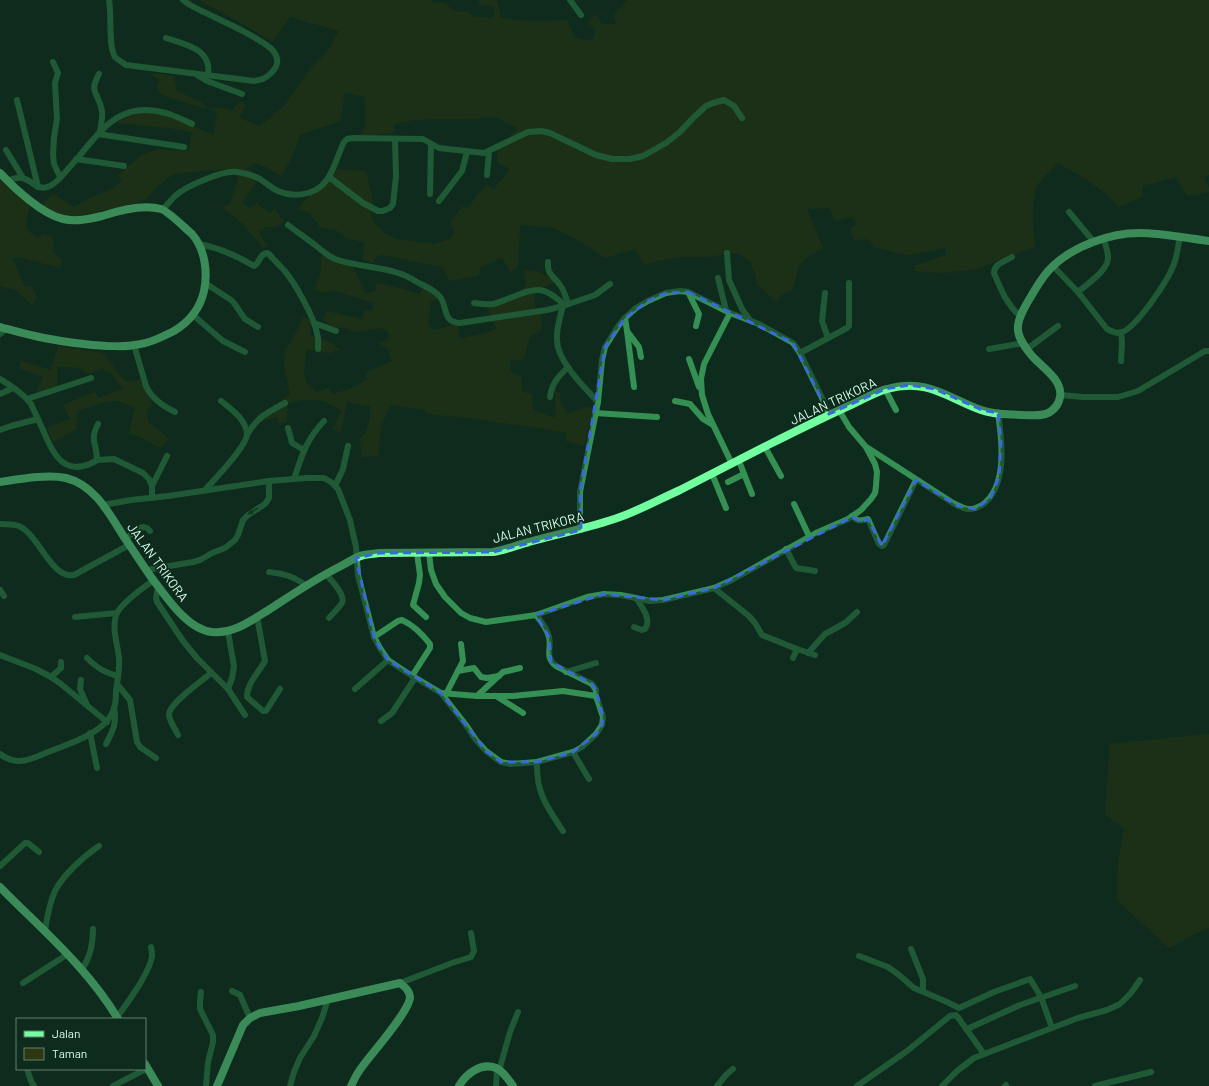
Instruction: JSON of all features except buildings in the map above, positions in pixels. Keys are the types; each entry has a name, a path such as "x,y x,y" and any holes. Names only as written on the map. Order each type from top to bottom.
{"street":[{"path":"109,0 112,51 119,61 126,65 254,81 268,77 277,64 277,57 274,51 266,44 250,35 195,8 183,0"},
{"path":"570,0 581,15"},
{"path":"166,38 195,48 199,51 208,61 208,75"},
{"path":"53,62 58,73 55,83 57,118 53,155 54,164 60,177"},
{"path":"99,74 94,84 94,91 102,109 99,132"},
{"path":"196,74 207,81 242,94"},
{"path":"17,100 38,187"},
{"path":"163,210 185,189 221,174 236,172 257,178 276,190 285,193 300,195 310,193 326,182 344,142 347,139 353,138 423,139 439,148 484,153 489,152 528,132 541,130 550,132 596,155 612,159 630,159 643,156 666,144 706,106 713,103 724,100 729,102 734,106 742,118"},
{"path":"6,150 23,178 42,188 48,187 60,177 99,132 121,115 130,111 154,110 166,113 192,124"},
{"path":"99,132 184,147"},
{"path":"329,177 364,203 378,211 383,211 390,208 393,204 396,176 395,139"},
{"path":"430,194 431,144"},
{"path":"439,201 462,171 467,152"},
{"path":"487,175 489,152"},
{"path":"76,159 124,166"},
{"path":"0,174 44,211 63,219 90,219 143,207 163,210 192,234 199,244 203,255 206,275 206,283 199,306 182,326 164,336 134,346 90,345 2,330"},
{"path":"7,181 23,178"},
{"path":"1070,212 1094,242"},
{"path":"288,225 333,258 381,268 403,274 413,279 438,295 447,315 451,321 456,323 547,310 595,294 610,284"},
{"path":"1209,241 1139,233 1125,234 1094,242 1073,251 1053,266 1041,279 1026,306 1017,329 1033,357 1049,372 1058,384 1060,388 1060,398 1118,397 1138,391 1209,350"},
{"path":"1053,266 1078,292 1107,329 1113,332 1121,332 1127,330 1137,320 1162,287 1174,262 1180,238"},
{"path":"1078,292 1103,271 1107,265 1108,256 1104,239"},
{"path":"199,244 222,249 240,257 254,266 263,254 269,254 293,282 314,323 318,339 318,349"},
{"path":"727,253 729,280 742,309 750,320"},
{"path":"1012,258 996,266 994,273 1010,306 1021,317"},
{"path":"548,262 550,274 561,285 565,293 565,305 556,340 557,347 568,367 598,402"},
{"path":"702,395 701,379 704,364 728,312 718,278"},
{"path":"206,283 234,303 245,319 258,327"},
{"path":"800,353 849,326 849,283"},
{"path":"474,303 494,304 525,293 543,290 565,305"},
{"path":"581,530 580,492 598,402 602,360 605,346 625,318 636,308 648,301 666,293 680,291 688,292 728,312 750,320 793,343 800,353 829,414"},
{"path":"688,292 699,314 696,326"},
{"path":"825,293 822,321 828,338"},
{"path":"192,315 223,341 244,352"},
{"path":"625,318 634,387"},
{"path":"314,323 336,331"},
{"path":"990,349 1026,346 1058,326"},
{"path":"627,331 639,347 641,357"},
{"path":"1121,332 1121,361"},
{"path":"134,346 141,372 149,392 163,406 175,412"},
{"path":"689,359 713,425 744,474 752,494"},
{"path":"550,397 551,388 568,367"},
{"path":"27,399 92,378"},
{"path":"0,379 14,388 31,404 54,454 62,462 68,466 76,468 94,463 97,460 114,459 143,473 149,479 152,486 152,498"},
{"name":"JALAN TRIKORA","path":"0,482 47,477 66,478 77,482 89,490 104,505 146,570 168,601 181,615 192,624 208,632 228,632 245,624 326,574 364,555 379,553 493,552 581,530 622,517 712,474 829,414 884,389 909,385 927,387 982,410 998,413 1037,416 1050,412 1056,408 1060,398"},
{"path":"0,394 14,388"},
{"path":"884,389 896,410"},
{"path":"221,401 237,414 246,429 247,435"},
{"path":"675,401 690,404 703,419 713,425"},
{"path":"205,490 238,453 252,426 259,419 285,403"},
{"path":"429,553 431,570 436,584 445,597 462,613 470,618 486,622 536,615 587,597 604,594 650,601 663,600 714,588 732,580 810,536 852,516 866,505 875,493 876,468 873,458 849,427 839,410"},
{"path":"595,413 657,417"},
{"path":"866,447 953,503 966,509 976,509 991,497 999,477 1001,442 998,413"},
{"path":"0,430 38,419"},
{"path":"294,479 304,450 315,430 324,421"},
{"path":"97,460 97,452 93,438 98,424"},
{"path":"288,428 292,443 304,450"},
{"path":"335,486 343,470 348,446"},
{"path":"765,447 781,476"},
{"path":"152,486 166,456"},
{"path":"876,468 887,461"},
{"path":"712,474 726,508"},
{"path":"728,482 744,474"},
{"path":"104,505 269,481 324,478 332,482 338,489 350,520 356,547 358,575 374,637 380,648 388,660 443,694 476,740 486,751 501,762 511,764 537,762 573,752 582,747 596,734 602,725 603,717 596,696 596,690 592,684 566,672 551,662 548,652 549,637 536,615"},
{"path":"852,516 861,522 868,519 879,544 882,546 884,545 916,480"},
{"path":"146,570 193,562 225,548 235,540 243,520 248,515 266,504 270,498 269,481"},
{"path":"794,504 810,536"},
{"path":"0,524 12,524 26,531 33,537 54,565 66,575 74,574 127,542 140,528 148,528 150,531"},
{"path":"786,549 796,568 815,571"},
{"path":"417,553 420,574 414,605 426,617"},
{"path":"270,572 289,575 306,586"},
{"path":"326,574 344,598 342,604 329,618"},
{"path":"106,744 115,727 116,718 114,708 119,659 115,623 117,613 132,597 156,583"},
{"path":"156,583 157,602 183,640 228,689 245,715"},
{"path":"714,588 749,616 762,635 815,655"},
{"path":"0,590 4,596"},
{"path":"634,627 642,630 645,629 648,623 637,599"},
{"path":"808,653 825,634 844,623 858,612"},
{"path":"75,617 117,613"},
{"path":"258,616 265,661 250,684 247,694 248,697 263,711 266,711 280,689"},
{"path":"374,637 398,621 402,620 426,638 430,644 430,648 392,714 381,721"},
{"path":"228,632 234,666 228,689"},
{"path":"443,694 458,671 462,661 461,644"},
{"path":"794,658 797,649"},
{"path":"0,655 36,669 51,677 107,722"},
{"path":"87,658 94,666 104,672 118,676"},
{"path":"355,688 388,660"},
{"path":"51,677 61,668 61,662"},
{"path":"566,672 596,663"},
{"path":"458,671 474,668 482,676 487,678 498,676"},
{"path":"477,696 503,672 520,668"},
{"path":"178,735 172,724 169,714 170,711 177,700 212,673"},
{"path":"81,680 81,693 87,707"},
{"path":"117,684 130,700 137,742 140,747 156,758"},
{"path":"443,694 513,696 563,691 596,696"},
{"path":"496,696 523,713"},
{"path":"0,754 12,760 22,761 66,745 90,733 107,722 114,708"},
{"path":"90,733 97,768"},
{"path":"573,752 589,779"},
{"path":"537,762 537,772 542,798 563,831"},
{"path":"0,866 25,843 39,852"},
{"path":"45,931 50,906 55,890 60,882 87,854 99,846"},
{"path":"0,887 82,969 118,1018 149,965 152,956 151,947"},
{"path":"82,969 89,956 93,929"},
{"path":"217,1086 243,1025 250,1018 260,1013 400,983 452,962 471,957 474,951 470,933"},
{"path":"911,948 923,979 923,991"},
{"path":"23,983 68,954"},
{"path":"859,956 888,967 911,986 961,1008"},
{"path":"857,1086 907,1051 950,1016 956,1015 961,1008 994,992 1030,979 1041,997 1052,1028"},
{"path":"942,1086 966,1063 974,1058 1078,1018 1107,1010 1120,1004 1131,993 1140,980"},
{"path":"351,1086 360,1069 400,1017 408,1003 410,998 409,992 405,986 400,983"},
{"path":"967,1029 1041,997 1075,986"},
{"path":"232,991 240,995 250,1018"},
{"path":"201,992 200,1009 213,1035 213,1042 208,1062 206,1086"},
{"path":"290,1086 300,1058 314,1036 322,1018 328,999"},
{"path":"496,1086 498,1070 518,1012"},
{"path":"956,1015 984,1054"},
{"path":"146,1066 158,1086"},
{"path":"459,1086 462,1081 473,1071 486,1066 498,1070 513,1086"},
{"path":"717,1086 733,1069"},
{"path":"27,1070 34,1086"},
{"path":"113,1086 139,1070"},
{"path":"1095,1086 1151,1072"}],"highlighted area":[{"path":"688,292 793,343 829,414 885,389 909,385 935,389 982,410 998,413 1001,442 999,477 991,497 976,509 958,506 916,480 882,546 868,519 861,522 852,517 714,588 663,600 604,594 536,615 549,637 551,662 592,684 596,690 603,717 602,725 596,734 573,752 537,762 501,762 486,751 441,693 388,660 380,648 374,637 356,558 379,553 493,552 581,530 580,492 605,347 625,318 648,301 666,293"}],"green space":[{"path":"199,0 432,0 432,2 445,3 454,11 468,12 474,17 493,18 495,6 479,5 479,0 497,0 501,18 536,22 567,20 575,37 587,41 594,38 595,29 588,23 595,14 602,24 616,24 614,15 627,0 1209,0 1209,175 1204,178 1209,187 1209,192 1187,196 1176,177 1142,186 1142,197 1119,207 1098,188 1058,163 1038,184 1035,190 1033,215 1035,247 976,269 943,273 915,271 914,266 946,255 946,248 909,255 876,248 867,239 854,240 850,229 857,224 852,217 835,221 830,208 807,209 823,248 805,259 799,266 793,289 782,295 776,301 756,284 756,277 751,262 737,253 705,257 678,257 644,264 635,249 605,258 581,242 552,227 520,225 518,267 510,272 502,257 480,268 479,276 450,281 442,267 383,255 377,256 373,263 362,259 365,243 347,238 336,230 321,228 309,213 298,209 332,169 366,171 374,207 370,214 375,224 386,234 397,239 434,244 450,239 454,232 451,222 463,206 467,209 487,185 494,189 510,169 498,163 498,147 518,128 494,117 414,120 394,124 394,133 360,136 366,125 365,97 345,93 340,121 300,135 290,161 281,176 266,167 254,163 247,168 253,173 256,183 242,203 250,208 256,203 270,213 274,208 284,222 276,227 265,227 259,232 267,246 263,248 243,224 222,207 230,204 240,171 223,169 173,174 157,187 145,200 129,205 76,216 65,216 43,205 53,193 74,207 90,198 112,189 122,181 118,175 143,154 159,149 189,151 192,132 169,128 117,123 122,117 136,111 154,111 214,135 217,112 168,97 160,93 157,88 160,80 152,75 154,73 174,76 177,91 201,102 209,109 219,107 232,111 240,101 246,106 239,118 260,126 284,106 310,69 327,52 339,31 290,17 273,41"},
{"path":"0,170 28,195 30,206 26,221 26,229 38,239 42,234 53,237 53,252 63,261 60,268 19,257 13,259 25,287 32,286 37,298 32,305 16,290 0,286"},
{"path":"326,252 340,258 350,260 366,294 377,290 375,284 380,283 420,294 424,285 443,297 431,301 428,324 434,331 457,323 460,339 489,332 496,328 488,308 523,293 526,281 524,271 528,270 537,272 556,282 540,289 535,295 535,312 541,315 542,330 530,336 524,359 510,361 510,372 521,376 522,391 532,395 533,410 554,418 556,410 555,392 560,392 560,402 568,414 586,407 594,408 584,446 566,441 567,433 498,422 428,414 424,410 390,405 381,427 378,456 362,457 360,439 366,432 370,417 370,406 347,402 341,433 333,429 341,411 336,407 316,400 302,400 288,403 286,422 278,423 278,417 259,421 256,415 283,403 282,399 290,395 284,363 286,348 290,344 304,316 311,322 310,335 332,343 340,350 330,353 306,349 304,372 306,383 316,392 328,388 333,394 352,388 368,379 365,373 392,361 387,348 378,343 389,340 388,332 382,328 352,332 347,328 332,327 323,320 327,311 361,319 365,310 372,311 374,303 332,290 323,293 315,290 320,275 322,253"},
{"path":"58,346 103,353 124,379 132,382 140,379 153,406 147,410 148,422 169,439 160,448 141,437 129,434 135,408 119,401 104,402 78,411 76,429 54,442 46,428 70,419 63,405 95,392 98,398 123,389 111,373 102,369 89,374 80,368 57,366 57,386 42,391 37,391 43,377 19,368 21,361 51,370"},
{"path":"1209,734 1209,928 1169,948 1117,900 1118,865 1124,829 1105,814 1110,744"}]}
